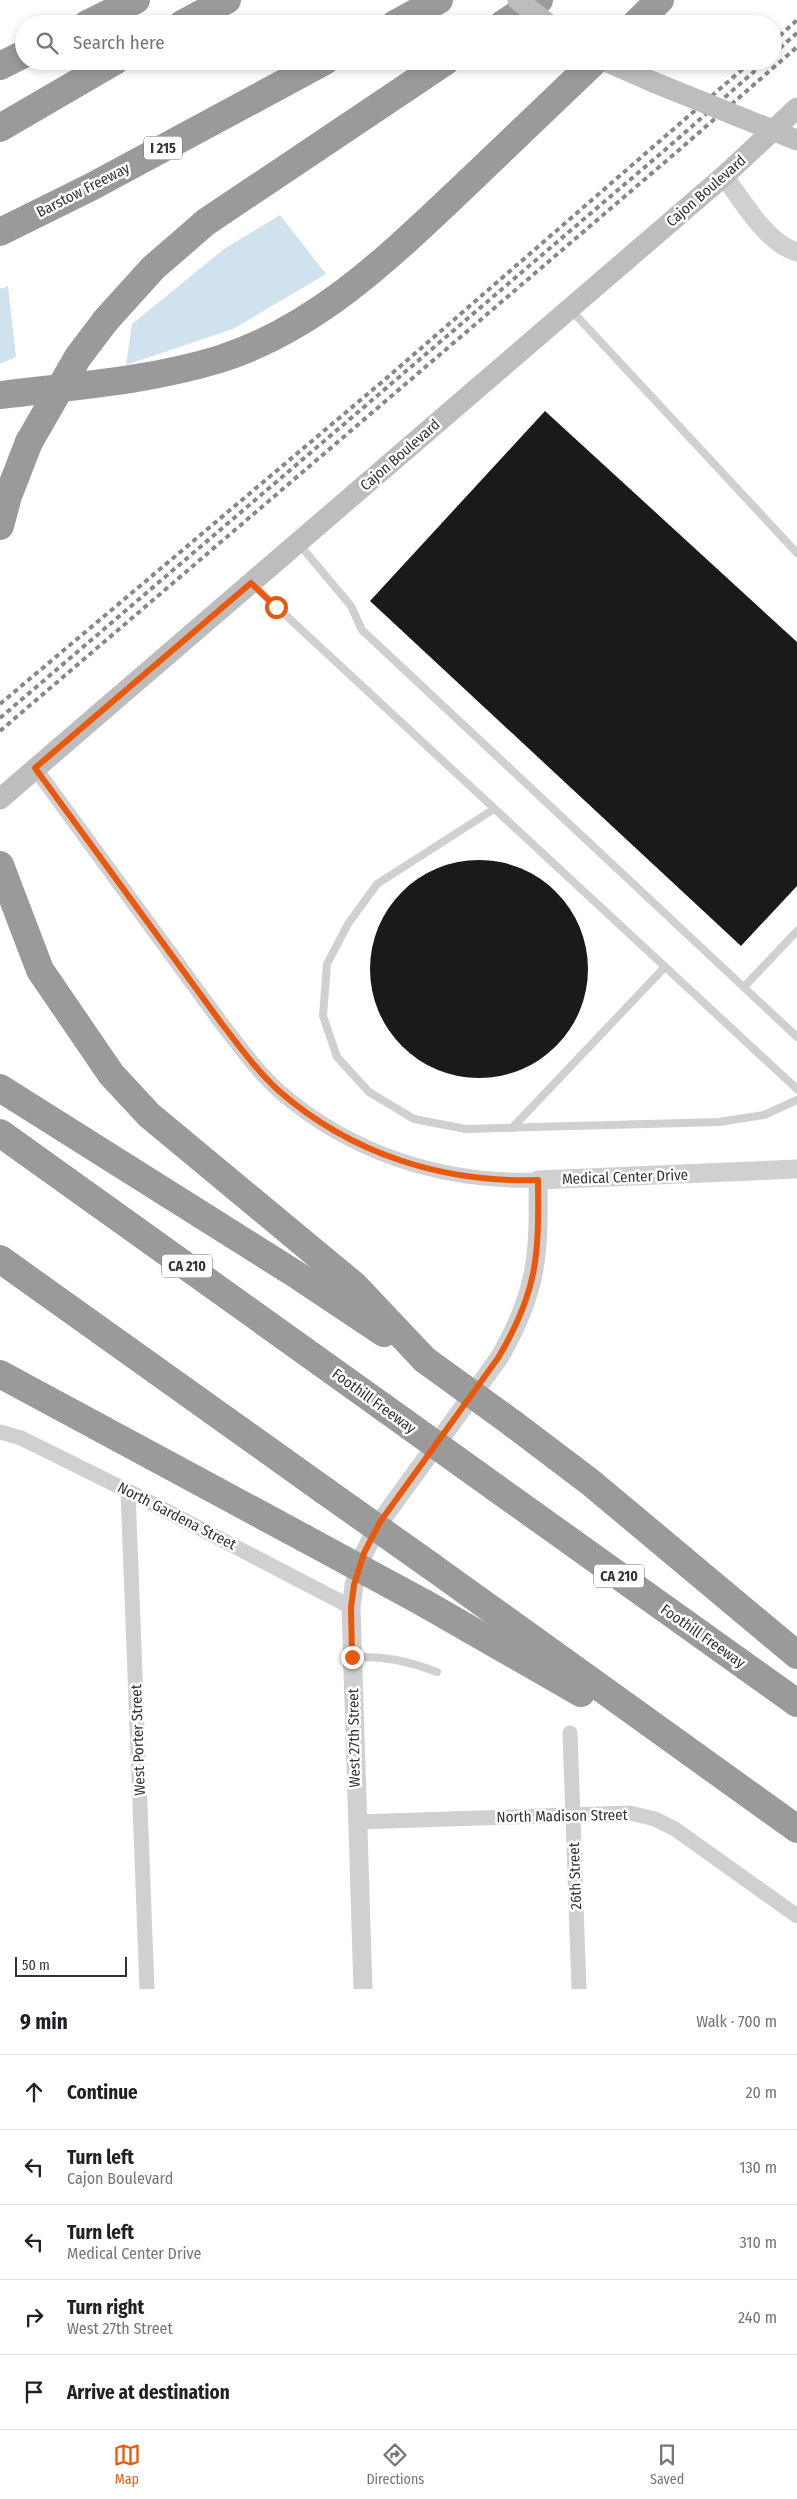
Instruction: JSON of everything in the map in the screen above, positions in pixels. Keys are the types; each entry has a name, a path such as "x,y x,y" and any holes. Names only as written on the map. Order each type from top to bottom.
{"highway":[{"path":"105,15 136,0"},
{"path":"199,15 227,0"},
{"path":"412,15 439,0"},
{"path":"516,15 539,0"},
{"path":"644,15 660,0"},
{"path":"0,66 15,58"},
{"path":"0,128 100,70"},
{"name":"Barstow Freeway","path":"0,232 91,187 308,70"},
{"path":"0,526 8,496 30,442 78,356 106,320 153,268 206,222 433,70"},
{"path":"0,395 170,373 221,359 261,343 315,314 361,281 414,234 587,70"},
{"path":"0,865 20,922 40,970 111,1074 149,1115 355,1286 425,1360"},
{"path":"0,1088 300,1277 425,1360 590,1482 797,1655"},
{"name":"Foothill Freeway","path":"0,1133 797,1703"},
{"path":"0,1259 797,1829"},
{"path":"0,1374 424,1603 713,1768"}],"main road":[{"path":"518,0 537,15"},
{"path":"626,70 797,140"},
{"name":"Cajon Boulevard","path":"0,800 724,176 797,108"}],"street":[{"path":"724,176 767,233 779,243 797,252"},
{"name":"Medical Center Drive","path":"35,768 227,1031 260,1071 296,1105 345,1138 401,1162 469,1177 506,1181 797,1169"},
{"name":"West 27th Street","path":"363,1989 352,1657 351,1607 354,1585 364,1553 380,1522 498,1358 516,1329 528,1300 536,1270 539,1236 538,1180"},
{"name":"North Gardena Street","path":"0,1432 21,1438 128,1491 351,1607"},
{"name":"West Porter Street","path":"128,1491 147,1989"},
{"name":"26th Street","path":"570,1733 579,1989"},
{"name":"North Madison Street","path":"356,1822 630,1813 655,1819 675,1829 797,1916"}],"lane":[{"path":"570,309 797,553"},
{"path":"298,542 350,606 362,630 797,1037"},
{"path":"251,583 797,1089"},
{"path":"494,809 378,884 348,924 327,964 323,1016 337,1057 368,1092 414,1119 466,1129 719,1122 764,1115 797,1100"},
{"path":"744,987 797,931"},
{"path":"512,1128 665,967"},
{"path":"352,1657 379,1656 406,1660 437,1672"}],"water":[{"path":"280,215 326,274 233,329 126,365 132,324 224,249"},
{"path":"8,286 16,357 0,364 0,289"}],"building":[{"path":"545,411 797,642 797,886 741,946 370,601"},
{"path":"479,860 500,862 521,869 530,873 556,892 575,918 579,927 586,948 588,969 586,990 579,1011 575,1020 556,1046 530,1065 521,1069 500,1076 479,1078 458,1076 437,1069 428,1065 402,1046 383,1020 379,1011 372,990 370,969 372,948 379,927 383,918 402,892 428,873 437,869 458,862"}],"railway":[{"path":"782,34 797,20"},
{"path":"782,46 797,33"},
{"path":"782,60 797,47"},
{"path":"0,704 389,376 742,70"},
{"path":"0,718 673,143 756,70"},
{"path":"0,731 771,70"}],"route":[{"path":"276,607 251,583 35,768 222,1024 248,1058 278,1090 309,1115 345,1138 401,1162 469,1177 506,1181 538,1180 539,1236 536,1270 528,1300 516,1329 498,1358 380,1522 364,1553 354,1585 351,1607 352,1657"}]}
